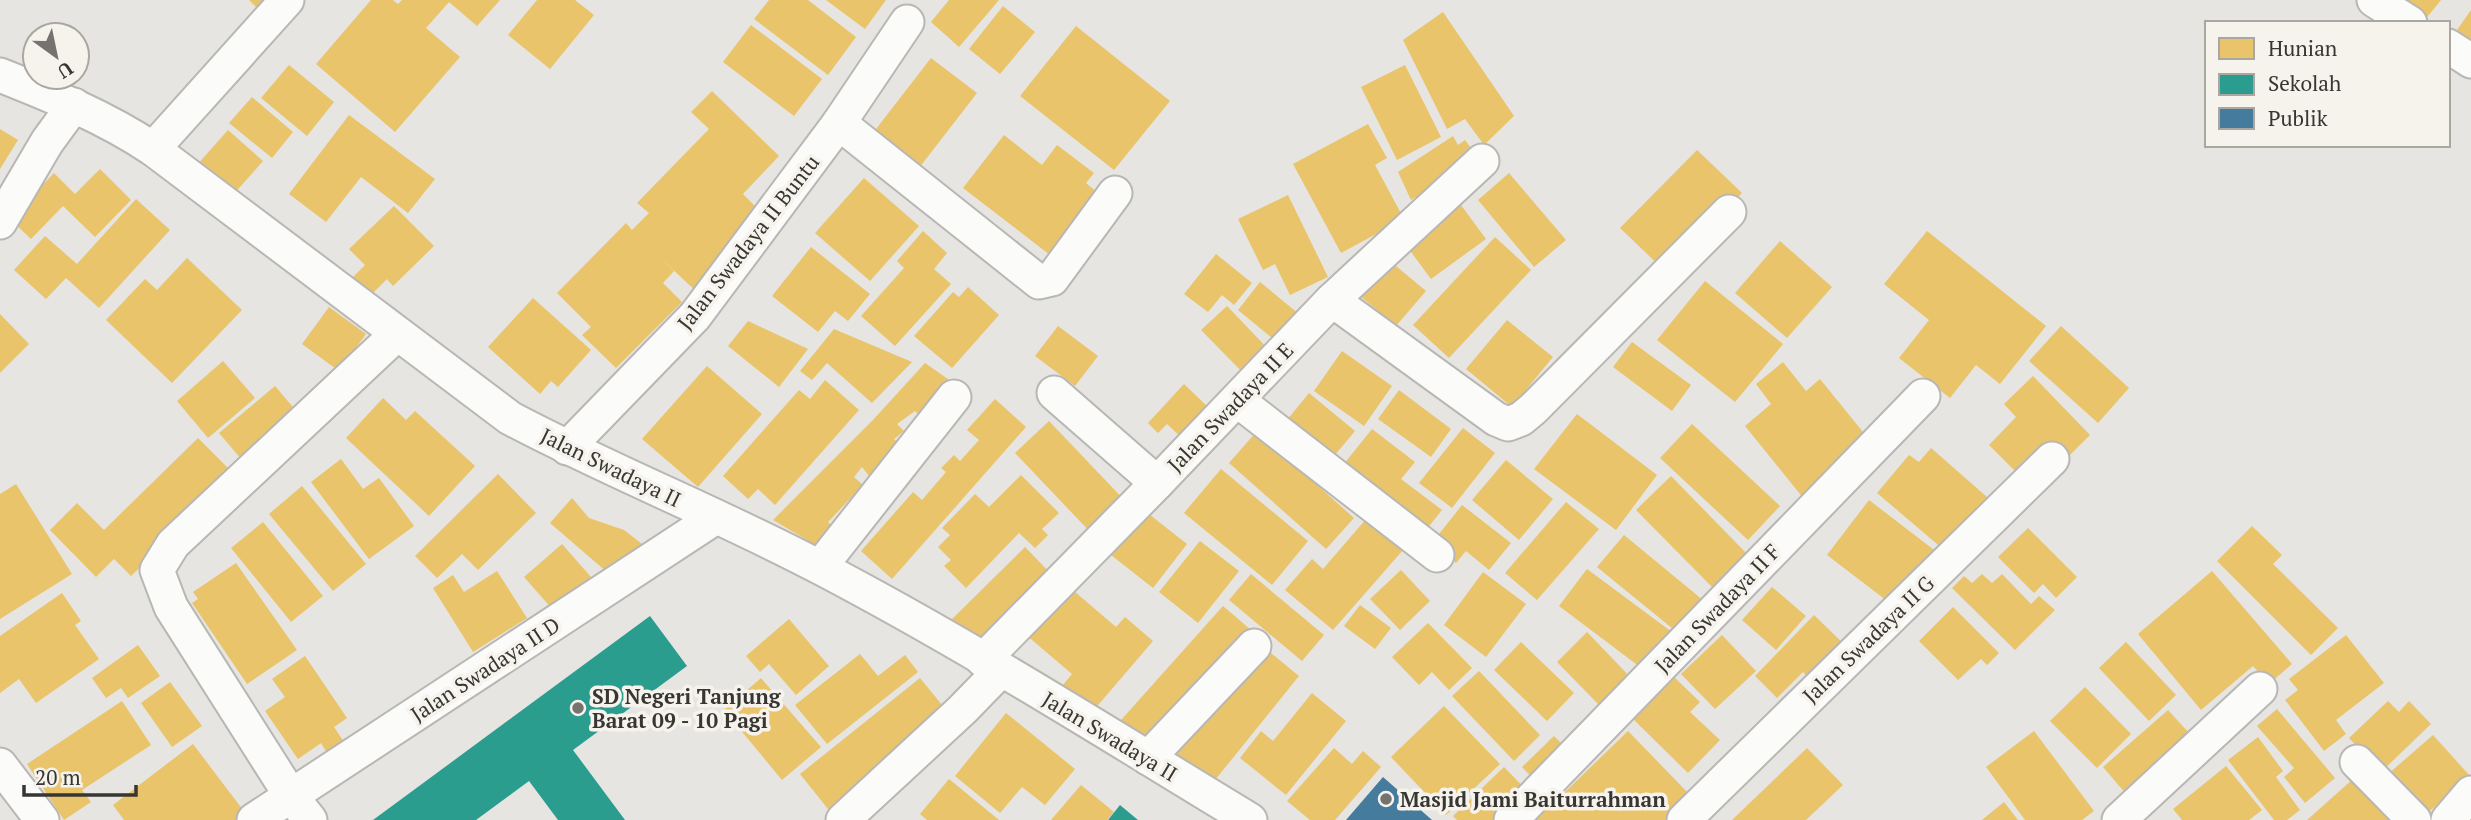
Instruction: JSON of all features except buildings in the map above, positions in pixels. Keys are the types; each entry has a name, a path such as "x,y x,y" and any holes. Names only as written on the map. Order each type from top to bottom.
{"street":[{"path":"153,149 287,0"},
{"path":"2374,0 2407,21"},
{"name":"Jalan Swadaya II Buntu","path":"567,448 695,316 839,123 907,22"},
{"path":"2450,47 2471,61"},
{"name":"Jalan Swadaya II","path":"0,75 74,104 126,130 510,418 567,448 820,567 992,665 1250,820"},
{"path":"0,222 47,142 74,104"},
{"path":"839,123 1039,282 1052,279 1115,193"},
{"name":"Jalan Swadaya II E","path":"843,820 962,710 992,665 1157,483 1332,300 1482,161"},
{"path":"1332,300 1496,419 1508,424 1521,419 1533,409 1730,212"},
{"path":"301,808 172,607 157,570 173,544 397,334"},
{"path":"1054,393 1157,483"},
{"name":"Jalan Swadaya II F","path":"1511,820 1923,396"},
{"path":"820,567 954,397"},
{"path":"1237,400 1437,555"},
{"name":"Jalan Swadaya II G","path":"1684,820 2052,458"},
{"name":"Jalan Swadaya II D","path":"254,820 301,808 716,517"},
{"path":"1148,758 1254,646"},
{"path":"2126,818 2260,689"},
{"path":"2357,762 2414,820"},
{"path":"0,765 42,820"},
{"path":"2448,820 2471,793"}],"place":[{"name":"SD Negeri Tanjung Barat 09 - 10 Pagi","path":"578,708"},
{"name":"Masjid Jami Baiturrahman","path":"1386,799"}]}
